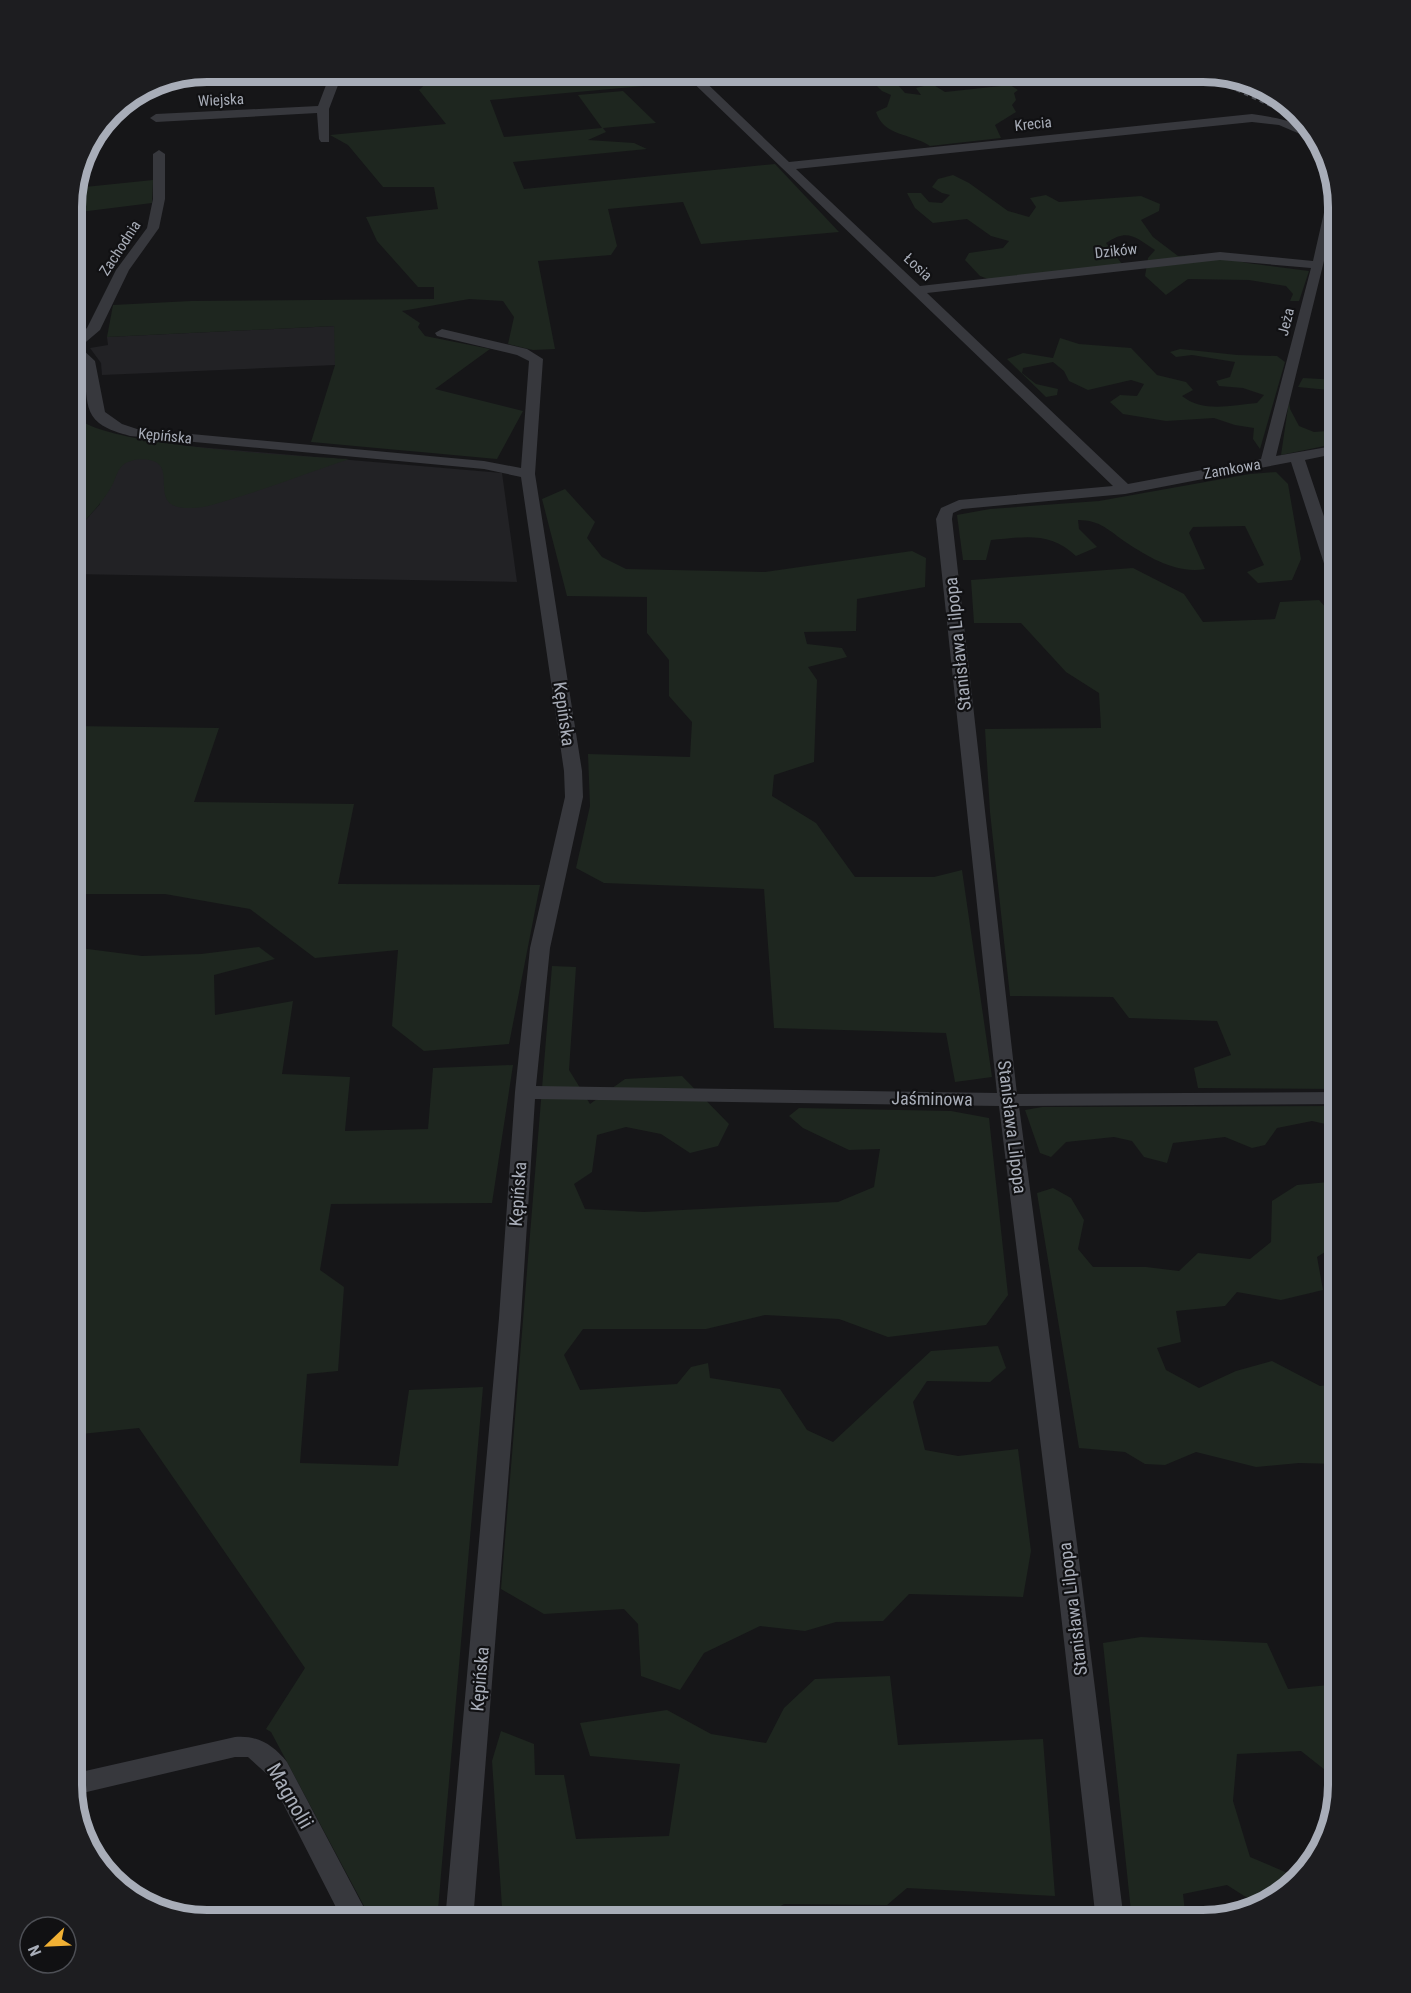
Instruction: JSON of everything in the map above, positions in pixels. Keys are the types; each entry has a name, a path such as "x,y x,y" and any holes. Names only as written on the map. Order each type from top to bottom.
{"street":[{"path":"325,139 323,109 333,82"},
{"name":"Łosia","path":"699,82 1125,489"},
{"name":"Wiejska","path":"156,118 323,109"},
{"name":"Krecia","path":"787,166 1251,118 1282,122 1304,132"},
{"name":"Zachodnia","path":"83,338 93,330 123,270 153,228 159,199 159,154"},
{"name":"Jeża","path":"1267,463 1328,218"},
{"name":"Dzików","path":"919,290 1220,256 1318,265"},
{"name":"Kępińska","path":"442,333 522,352 536,359 528,474 569,749 574,797 540,948 525,1092 509,1330 460,1910"},
{"name":"Kępińska","path":"83,357 88,361 94,406 99,417 108,424 135,433 484,465 528,474"},
{"name":"Zamkowa","path":"1125,489 1328,450"},
{"path":"1297,457 1328,551"},
{"name":"Stanisława Lilpopa","path":"1109,1910 1008,1100 944,519 946,511 960,505 1125,489"},
{"name":"Jaśminowa","path":"525,1092 1008,1100 1328,1098"},
{"name":"Magnolii","path":"82,1783 235,1747 250,1746 261,1750 278,1769 351,1910"}],"shaded area":[{"path":"427,82 683,82 490,100 504,137 602,128 578,95 623,91 656,123 603,128 606,132 588,140 634,143 647,149 513,162 524,189 775,164 839,232 701,244 683,202 608,209 617,246 611,255 538,261 555,349 533,350 508,344 514,317 503,301 469,299 402,311 420,323 418,327 425,336 490,349 435,389 523,411 497,459 311,442 335,365 334,326 107,337 113,305 191,301 434,299 434,287 418,287 377,241 366,217 438,209 434,187 383,187 348,145 330,135 446,124 419,90"},
{"path":"878,83 896,83 905,93 921,95 916,88 932,84 945,92 1010,85 1018,90 1014,93 1016,100 1012,105 1016,112 995,125 1001,138 930,146 885,126 876,112 887,107 891,95 877,86"},
{"path":"953,175 969,183 1008,211 1029,217 1036,207 1030,198 1046,195 1059,202 1141,196 1160,204 1159,211 1141,220 1153,237 1178,256 1209,254 1247,263 1309,271 1299,301 1290,301 1293,294 1286,286 1249,280 1188,279 1166,295 1145,276 1148,258 1155,250 1137,238 1126,235 1106,243 1122,264 991,280 980,276 965,260 969,253 1003,248 1009,241 991,236 967,219 933,223 915,208 907,193 921,193 929,202 942,203 950,195 932,187 938,179"},
{"path":"153,180 152,203 83,212 85,187"},
{"path":"335,326 335,365 102,375 101,363 90,348 108,345 107,337"},
{"path":"1060,338 1079,344 1131,348 1157,375 1186,382 1193,390 1182,396 1199,405 1208,406 1257,403 1264,395 1243,388 1219,386 1216,381 1230,377 1235,362 1192,355 1176,357 1170,352 1180,349 1237,355 1277,356 1285,362 1260,449 1253,439 1254,428 1214,418 1166,421 1123,414 1110,402 1120,395 1137,396 1144,384 1131,380 1088,390 1069,381 1064,371 1053,362 1023,368 1022,373 1036,384 1058,389 1057,395 1046,397 1007,359 1023,353 1053,358"},
{"path":"1303,378 1328,379 1328,390 1298,387"},
{"path":"1289,401 1290,409 1299,426 1314,432 1328,431 1328,445 1281,455"},
{"path":"83,421 117,434 157,442 201,448 349,459 247,494 194,508 176,506 169,502 165,495 163,472 160,465 150,460 133,460 121,467 112,486 83,523"},
{"path":"83,437 502,473 517,582 83,574 83,523 100,504"},
{"path":"1276,472 1288,484 1301,559 1292,580 1258,583 1247,572 1264,565 1245,526 1193,527 1189,533 1205,569 1184,569 1164,564 1136,549 1110,530 1086,520 1078,520 1079,529 1097,547 1076,556 1066,548 1046,539 1026,537 991,540 986,560 963,560 957,515 990,509 1099,501 1250,474"},
{"path":"565,489 595,522 587,538 602,557 626,569 765,572 912,551 926,558 925,587 857,599 856,631 804,632 807,644 842,648 847,657 808,667 817,680 814,762 774,775 772,796 816,823 855,877 934,877 962,870 992,1077 955,1082 946,1033 774,1028 764,889 604,883 576,868 590,806 588,754 690,757 692,722 669,696 669,660 647,633 647,597 567,596 542,499"},
{"path":"1133,568 1184,594 1203,622 1275,619 1280,602 1319,600 1328,610 1328,1089 1198,1088 1194,1068 1231,1055 1217,1021 1129,1018 1113,997 1010,996 990,812 985,729 1101,728 1099,693 1066,672 1021,623 974,623 971,580"},
{"path":"83,726 219,728 194,802 354,804 338,884 540,885 509,1044 424,1051 392,1026 398,950 315,958 250,909 165,894 83,894"},
{"path":"259,947 275,959 214,975 215,1015 293,1001 282,1074 350,1077 345,1131 428,1129 433,1068 513,1065 492,1203 331,1204 320,1270 344,1287 338,1371 307,1374 300,1463 398,1466 409,1390 483,1387 438,1910 366,1910 271,1732 266,1729 305,1668 139,1428 82,1434 83,948 142,956 201,954"},
{"path":"552,966 576,967 569,1070 590,1104 625,1079 682,1076 729,1124 718,1146 690,1153 661,1134 626,1127 597,1135 592,1172 574,1184 585,1209 644,1212 838,1202 874,1187 880,1149 849,1150 803,1128 789,1116 799,1108 951,1111 989,1118 1008,1295 986,1325 888,1337 839,1319 765,1315 706,1329 583,1329 564,1355 580,1390 677,1384 691,1367 708,1363 710,1378 780,1389 807,1430 833,1442 931,1351 998,1346 1006,1368 990,1382 927,1381 913,1402 925,1450 958,1456 1018,1449 1031,1551 1023,1597 909,1594 883,1621 836,1622 805,1631 760,1626 704,1653 680,1690 641,1676 638,1624 624,1609 544,1614 501,1589"},
{"path":"1328,1106 1328,1125 1312,1121 1277,1128 1265,1145 1252,1148 1225,1137 1173,1143 1167,1163 1144,1157 1132,1141 1114,1137 1066,1142 1051,1157 1040,1153 1025,1110 1042,1107"},
{"path":"1328,1182 1328,1250 1317,1257 1323,1290 1281,1300 1237,1292 1225,1306 1176,1311 1181,1342 1157,1348 1166,1370 1199,1388 1236,1371 1272,1361 1320,1386 1328,1385 1328,1464 1299,1463 1256,1467 1196,1452 1165,1465 1145,1464 1125,1452 1079,1448 1037,1193 1053,1188 1071,1198 1084,1220 1078,1249 1093,1267 1146,1267 1179,1271 1198,1253 1250,1259 1271,1242 1272,1201 1297,1185"},
{"path":"1141,1637 1267,1643 1288,1689 1328,1685 1328,1772 1301,1751 1237,1754 1233,1801 1250,1857 1291,1875 1280,1885 1252,1901 1227,1885 1183,1894 1185,1910 1131,1910 1103,1643"},
{"path":"890,1676 898,1745 1043,1739 1055,1896 907,1888 887,1905 784,1904 774,1910 514,1910 502,1907 492,1761 501,1731 534,1744 535,1775 564,1775 576,1839 669,1836 680,1764 590,1756 580,1723 667,1710 711,1734 766,1743 784,1708 815,1679"}],"railway":[{"path":"1226,85 1284,112"}]}
